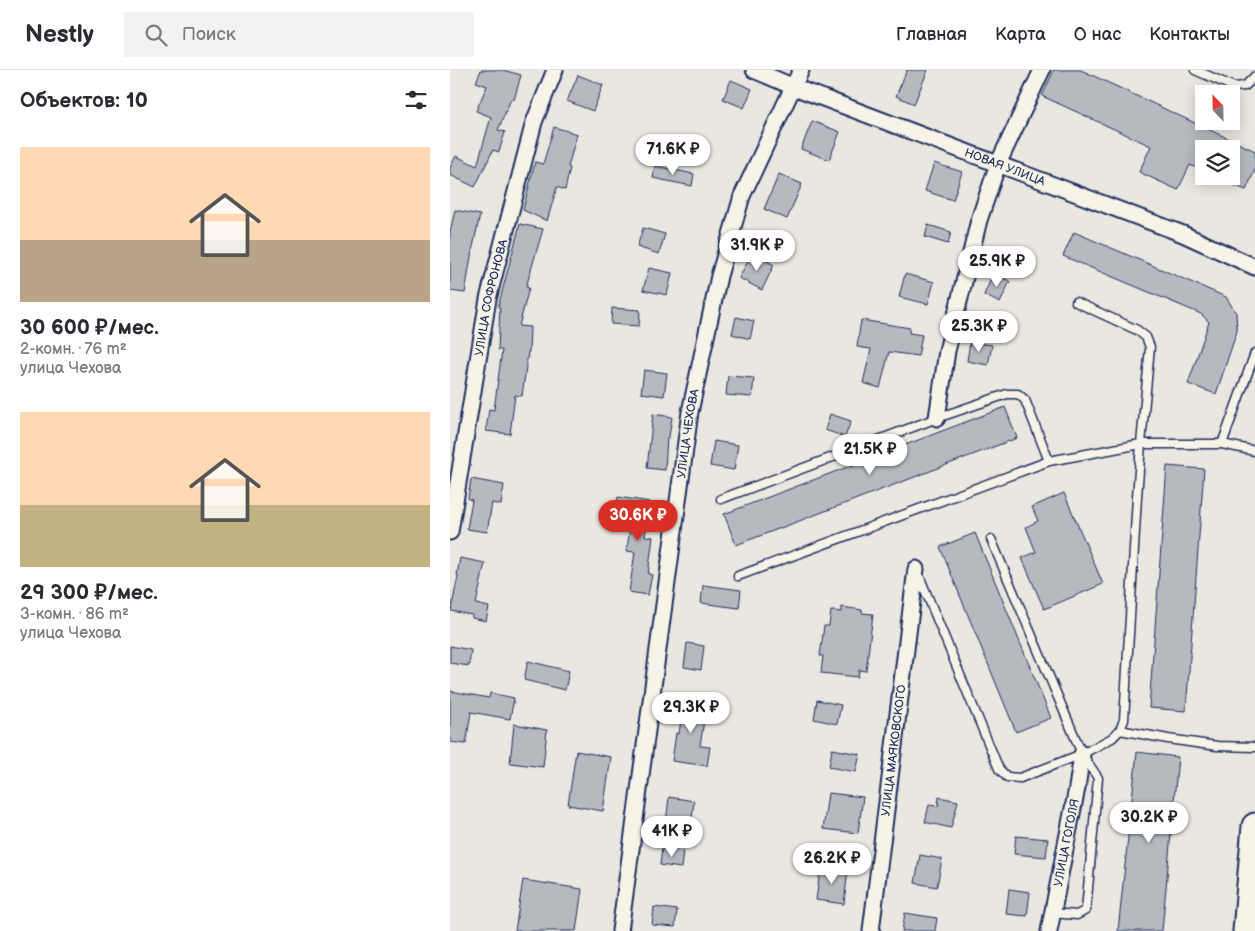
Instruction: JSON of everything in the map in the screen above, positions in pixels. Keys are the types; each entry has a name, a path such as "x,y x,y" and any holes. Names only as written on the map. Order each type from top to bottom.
{"main road":[{"path":"1246,931 1255,826"}],"street":[{"name":"УЛИЦА СОФРОНОВА","path":"450,532 488,299 534,122 555,70"},
{"name":"НОВАЯ УЛИЦА","path":"754,70 1182,234 1255,266"},
{"name":"УЛИЦА ЧЕХОВА","path":"620,931 692,403 718,276 742,196 802,70"},
{"path":"937,418 949,342 979,220 998,164 1042,70"},
{"name":"УЛИЦА МАЯКОВСКОГО","path":"871,931 916,569"},
{"name":"УЛИЦА ГОГОЛЯ","path":"1048,931 1077,788 1082,754"}],"lane":[{"path":"1195,70 1234,87 1245,86 1255,76"},
{"path":"916,569 999,769 1007,777 1020,778 1082,754 1112,738 1120,730 1124,720 1137,497 1150,347 1146,337 1137,330 1076,302"},
{"path":"1222,444 1255,353"},
{"path":"721,499 937,418 1008,394 1018,394 1025,400 1049,461"},
{"path":"738,576 1049,461 1141,444 1222,444 1255,451"},
{"path":"991,539 1082,754 1098,778 1086,910 1077,914 1052,914"},
{"path":"1120,730 1217,746 1255,747"}],"building":[{"path":"481,70 503,70 521,75 514,100 511,99 498,130 505,132 499,152 493,150 475,187 450,175 450,168 456,156 477,166 491,117 476,111 487,86 476,82"},
{"path":"907,70 928,70 914,104 896,96"},
{"path":"1054,70 1081,70 1195,123 1195,130 1210,130 1231,140 1195,140 1195,167 1190,165 1178,190 1139,172 1151,146 1042,96"},
{"path":"578,75 603,85 593,111 567,101"},
{"path":"731,80 752,89 744,108 723,99"},
{"path":"812,121 840,132 829,160 801,149"},
{"path":"554,127 577,134 568,167 570,168 565,190 557,187 547,221 523,210 535,162 543,164"},
{"path":"1240,144 1255,151 1255,170 1246,190 1234,185 1240,185"},
{"path":"934,163 962,172 953,200 925,191"},
{"path":"655,166 694,174 692,186 653,178"},
{"path":"779,174 802,184 787,219 764,209"},
{"path":"455,210 480,215 465,293 450,291 450,232"},
{"path":"520,224 543,229 526,287 529,288 519,326 530,327 529,352 522,396 515,395 510,434 486,431 489,409 494,410 502,350 498,350 500,308 498,307"},
{"path":"928,225 951,232 948,244 925,237"},
{"path":"643,228 665,234 659,254 637,247"},
{"path":"1074,232 1226,297 1236,313 1237,331 1216,394 1188,384 1209,322 1201,314 1063,256"},
{"path":"752,253 774,265 762,290 739,278"},
{"path":"649,268 672,273 667,295 643,290"},
{"path":"905,274 934,282 928,304 899,297"},
{"path":"993,274 1010,281 1000,303 984,295"},
{"path":"612,308 640,310 639,326 611,324"},
{"path":"736,317 754,321 750,339 732,334"},
{"path":"861,320 910,328 909,333 922,335 918,356 889,352 880,388 863,383 871,349 857,347"},
{"path":"970,342 992,345 988,365 967,361"},
{"path":"644,370 667,373 664,396 641,393"},
{"path":"728,376 754,378 752,397 726,395"},
{"path":"1005,407 1017,438 736,545 724,514"},
{"path":"653,414 672,417 669,437 667,437 665,470 647,468"},
{"path":"830,414 851,421 845,437 825,430"},
{"path":"714,441 738,445 734,470 710,466"},
{"path":"1167,466 1204,469 1186,711 1149,708"},
{"path":"471,479 504,485 501,505 492,503 487,532 467,529 472,500 468,499"},
{"path":"1064,493 1103,584 1044,609 1022,558 1036,552 1026,527 1038,521 1032,507"},
{"path":"618,497 650,502 645,536 653,537 648,574 652,575 648,595 629,592 635,552 627,551 631,517 615,514"},
{"path":"975,533 1051,718 1016,732 940,547"},
{"path":"460,558 485,563 476,604 489,607 486,621 472,618 472,615 451,611"},
{"path":"703,585 741,590 739,608 701,603"},
{"path":"842,607 873,614 866,671 859,670 858,677 821,673 823,656 820,656 824,626 829,626 831,611 842,612"},
{"path":"687,643 704,646 701,670 684,667"},
{"path":"450,646 471,650 469,666 450,663"},
{"path":"528,661 569,671 565,690 524,680"},
{"path":"450,691 489,698 490,693 514,698 510,719 471,712 466,744 450,742"},
{"path":"684,697 707,700 700,746 710,747 707,766 672,761 676,733 679,734"},
{"path":"817,700 841,705 837,724 814,719"},
{"path":"514,724 547,730 543,767 510,763"},
{"path":"832,749 860,754 856,772 829,767"},
{"path":"576,751 611,757 603,811 568,805"},
{"path":"1137,752 1178,757 1162,931 1118,931"},
{"path":"828,793 863,797 858,833 823,829"},
{"path":"669,797 694,801 691,826 666,823"},
{"path":"939,797 958,801 951,828 925,822 929,805 938,806"},
{"path":"1016,836 1048,839 1046,857 1014,854"},
{"path":"662,848 683,851 681,868 660,865"},
{"path":"920,855 942,859 937,887 915,883"},
{"path":"821,865 848,869 844,904 816,900"},
{"path":"523,880 582,889 576,931 515,931"},
{"path":"1009,889 1030,892 1027,916 1006,914"},
{"path":"654,907 677,910 675,927 652,925"},
{"path":"905,913 937,918 935,931 902,931"}]}
